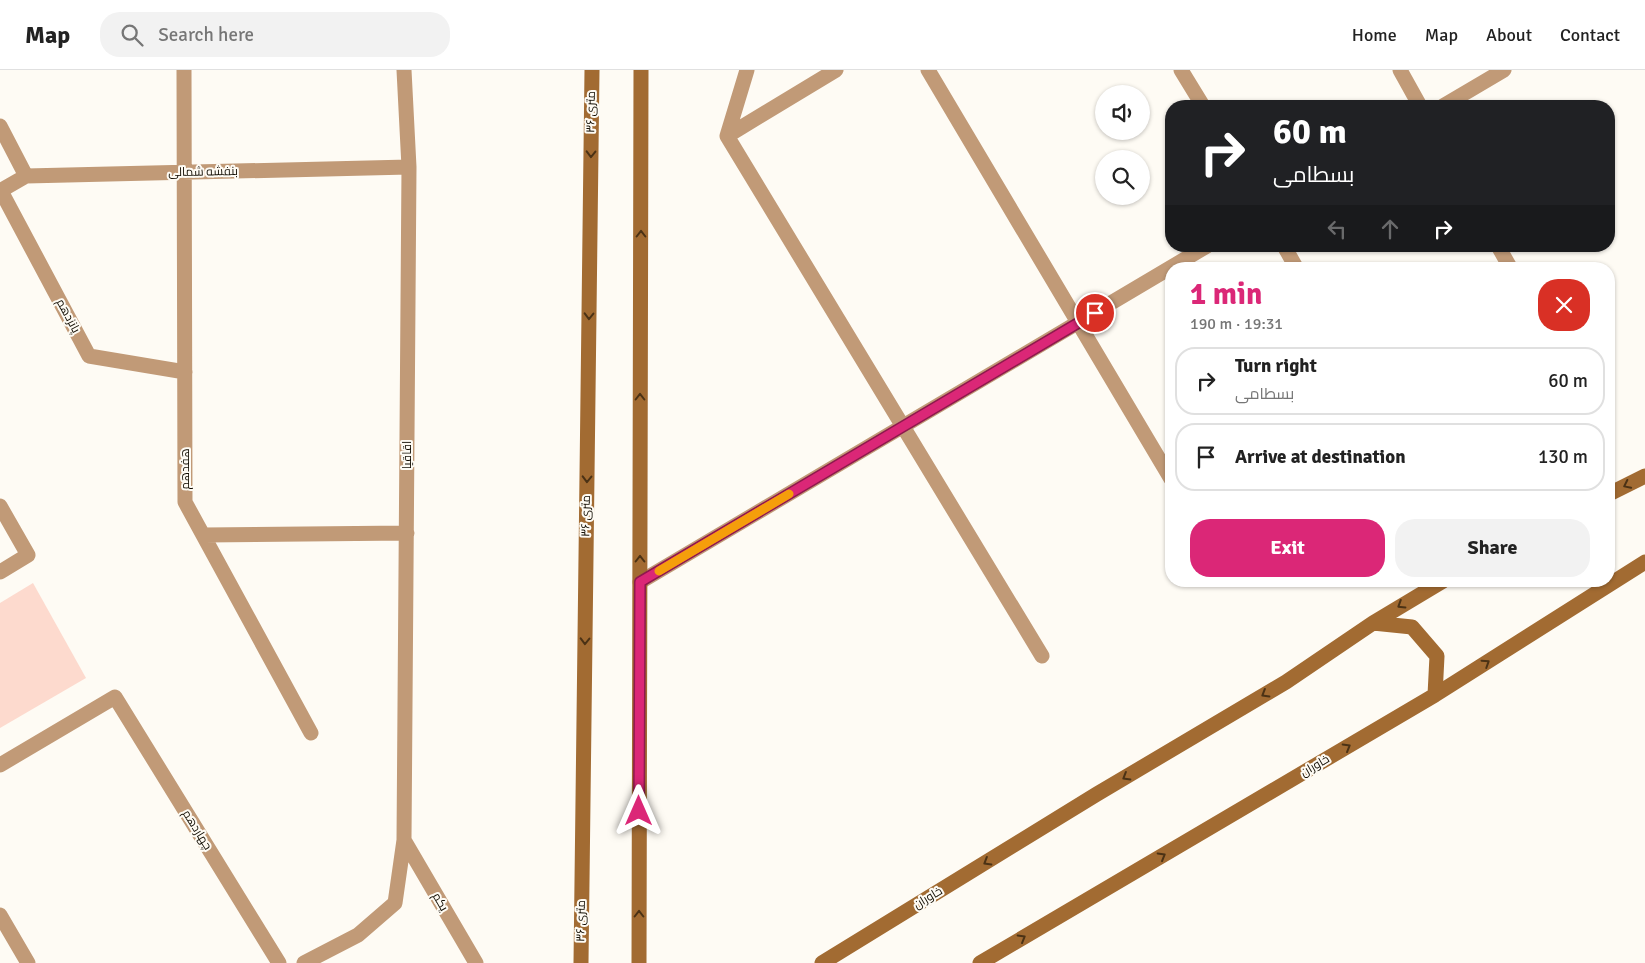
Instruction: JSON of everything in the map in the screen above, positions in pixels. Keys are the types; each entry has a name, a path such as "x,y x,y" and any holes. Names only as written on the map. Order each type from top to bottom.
{"street":[{"name":"هفدهم","path":"184,70 185,502 311,733"},
{"name":"اقاقیا","path":"304,963 358,935 395,903 404,840 409,167 404,70"},
{"name":"۳۶ متری","path":"581,963 592,70"},
{"path":"639,963 641,70"},
{"path":"747,70 727,136 1042,656"},
{"path":"727,136 836,70"},
{"path":"928,70 1165,469"},
{"path":"1181,70 1199,100"},
{"path":"1400,70 1417,100"},
{"path":"1453,100 1504,70"},
{"path":"0,126 26,176"},
{"name":"بنفشه شمالی","path":"0,191 26,176 409,167"},
{"name":"پانزدهم","path":"0,191 89,356 184,372"},
{"path":"1180,262 1197,252"},
{"path":"640,582 1165,271"},
{"path":"1615,491 1645,476"},
{"path":"0,506 28,555 0,572"},
{"path":"204,536 407,533"},
{"name":"خاوران","path":"1615,581 1645,562"},
{"name":"خاوران","path":"822,963 1097,794 1286,682 1373,623 1434,587"},
{"name":"خاوران","path":"980,963 1435,695 1606,587"},
{"path":"1373,623 1412,627 1437,656 1435,695"},
{"name":"چهاردهم","path":"0,765 115,697 279,963"},
{"name":"یکم","path":"404,840 476,963"},
{"path":"0,914 28,963"}],"shaded area":[{"path":"33,583 86,678 0,728 0,603"}],"slow traffic":[{"path":"659,571 789,494"}],"route":[{"path":"639,811 640,582 1095,313"}]}
